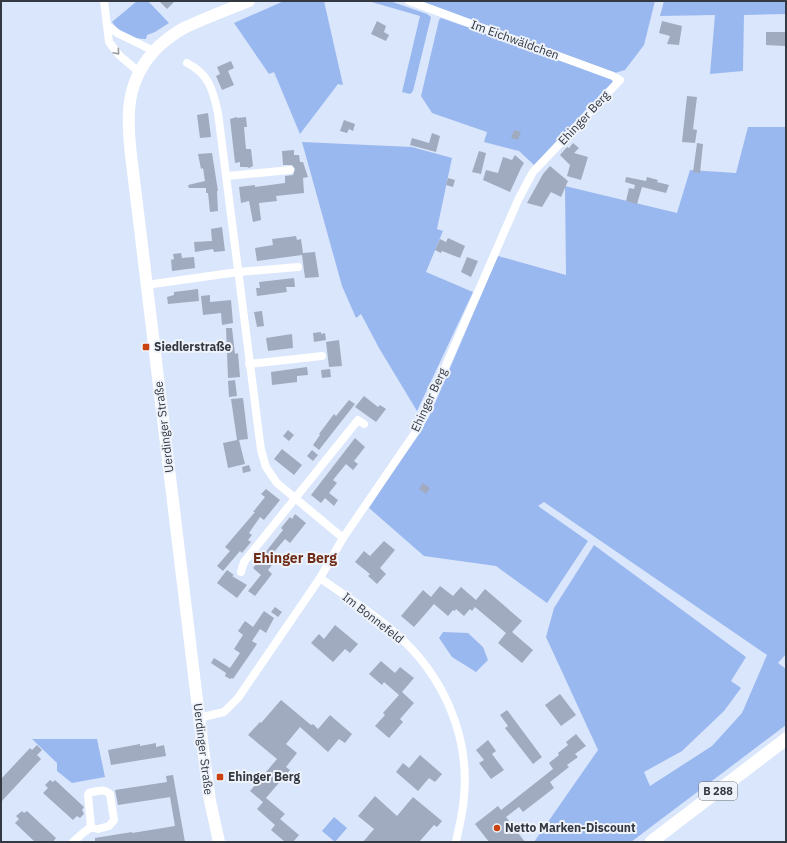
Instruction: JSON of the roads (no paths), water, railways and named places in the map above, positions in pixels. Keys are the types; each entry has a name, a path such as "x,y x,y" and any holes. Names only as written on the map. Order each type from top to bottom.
{"main road":[{"name":"Uerdinger Straße","path":"219,842 210,800 199,718 146,285 129,138 130,103 133,86 139,72 154,51 167,39 183,28 249,1"},
{"name":"B 288","path":"651,842 786,739"},
{"name":"B 288","path":"665,842 786,750"}],"street":[{"path":"104,1 109,42 119,55 139,72"},
{"name":"Im Eichwäldchen","path":"409,1 606,73 620,80"},
{"path":"107,25 117,33 154,51"},
{"path":"187,63 197,68 204,74 214,94 218,113 227,176 249,364 261,450 266,467 277,483 343,538"},
{"name":"Ehinger Berg","path":"199,718 224,712 238,698 320,578 343,538 418,427 519,198 533,172 620,80"},
{"path":"227,176 290,170"},
{"path":"146,285 238,272 298,267"},
{"path":"249,364 322,356"},
{"path":"241,572 244,562 358,420 364,424"},
{"name":"Im Bonnefeld","path":"320,578 395,632 425,663 441,689 455,720 460,737 465,772 463,807 456,842"},
{"path":"104,790 107,791 110,794 114,820 109,826 98,829 91,827 88,795 89,793 104,790"},
{"path":"73,842 91,827"}],"place":[{"name":"Siedlerstraße","path":"146,347"},
{"name":"Ehinger Berg","path":"220,777"},
{"name":"Netto Marken-Discount","path":"497,828"}],"district":[{"name":"Ehinger Berg","path":"295,558"}]}
